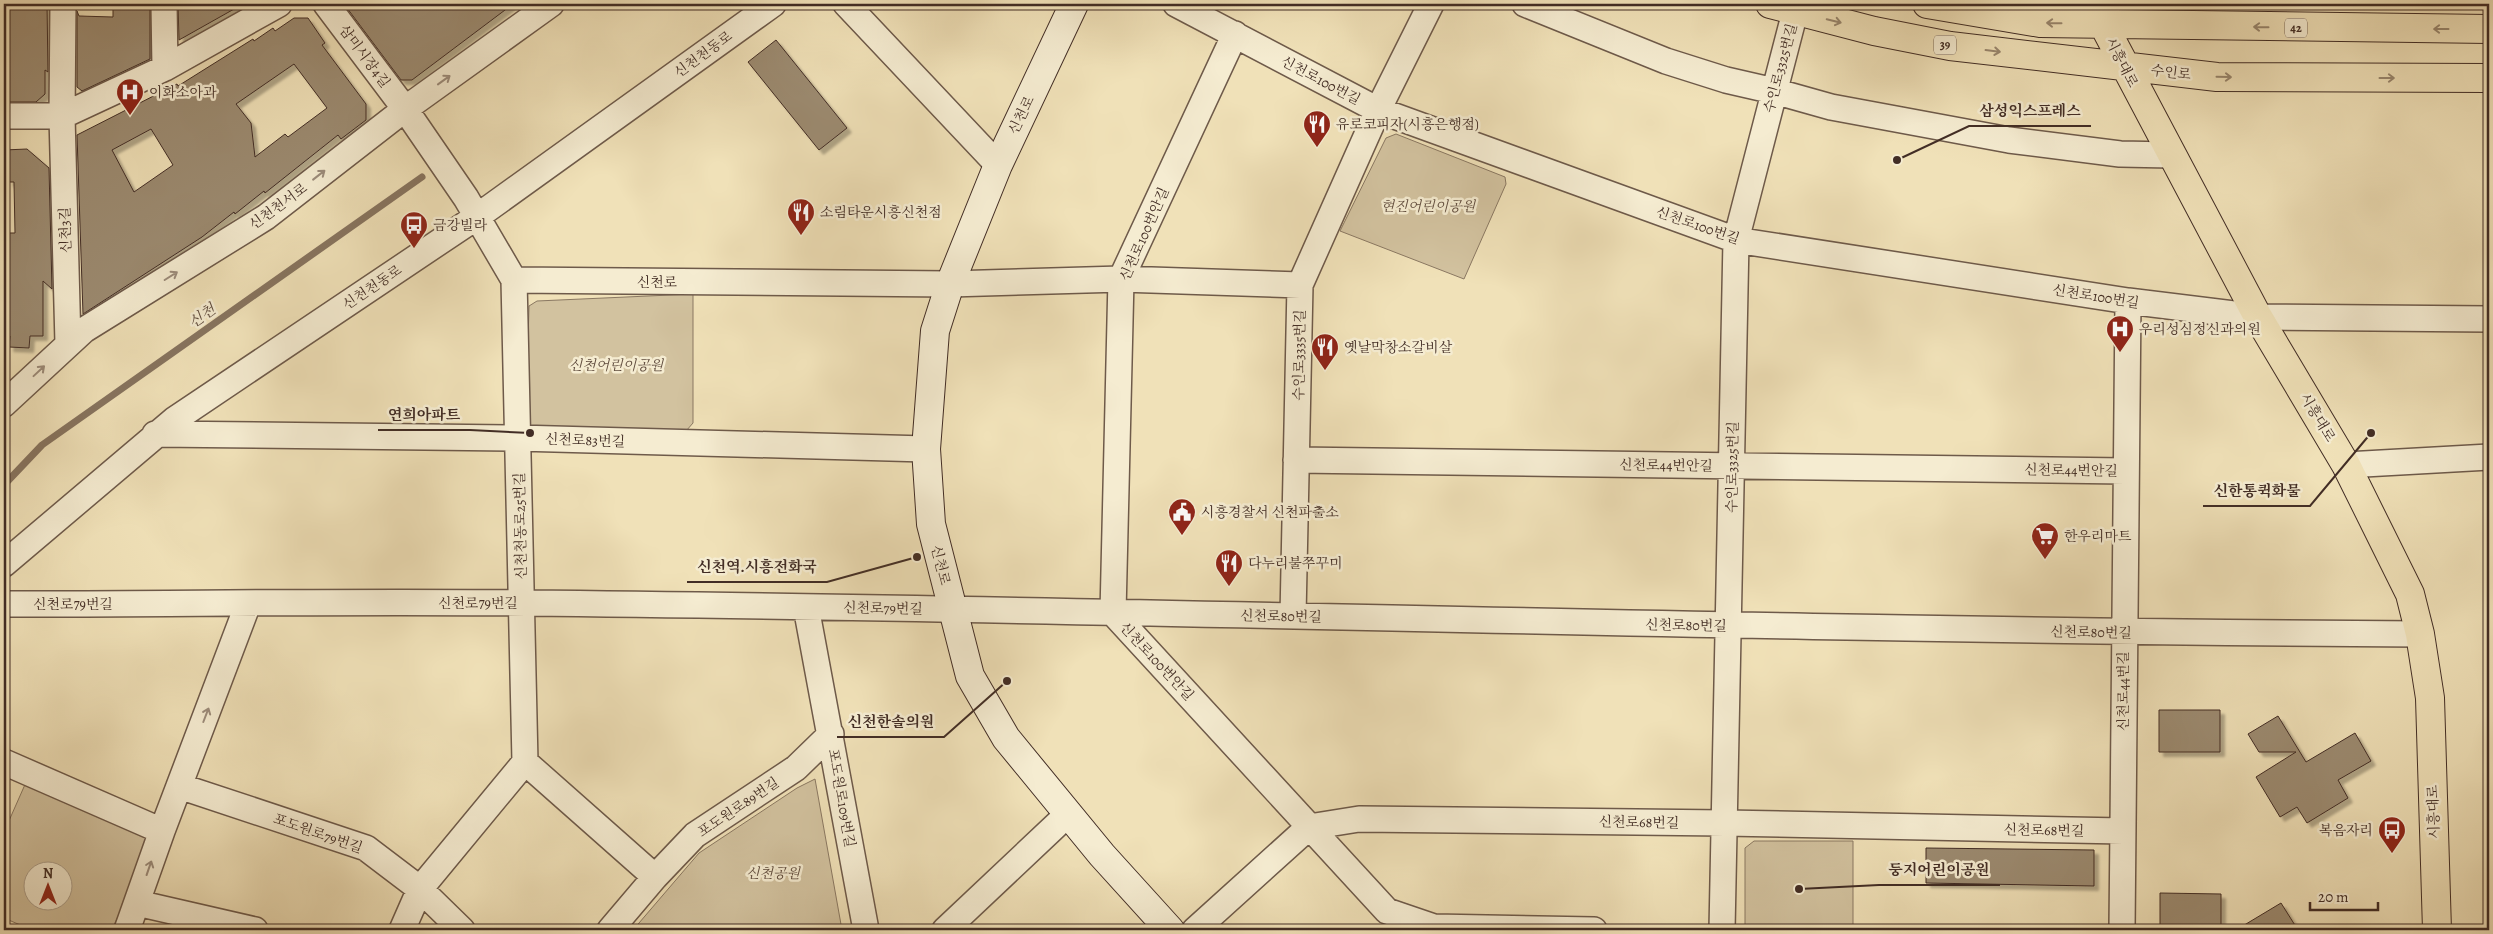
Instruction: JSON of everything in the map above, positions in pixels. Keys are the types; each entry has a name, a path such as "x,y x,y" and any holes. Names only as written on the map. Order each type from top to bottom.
{"main road":[{"path":"1927,4 2040,23 2099,14"},
{"name":"수인로","path":"1782,8 1950,46 2216,77 2489,78"},
{"name":"42","path":"2099,14 2489,29"},
{"name":"시흥대로","path":"2099,14 2124,66 2258,317 2346,465 2410,594 2420,634 2430,698 2437,930"}],"street":[{"name":"신천3길","path":"62,4 62,116 68,344"},
{"path":"164,4 165,68"},
{"path":"4,116 62,116 165,68 279,4"},
{"name":"삼미시장4길","path":"326,4 410,116 472,207"},
{"name":"신천천서로","path":"4,404 84,330 266,217 410,116 551,4"},
{"name":"신천천동로","path":"4,564 155,434 472,207 773,4"},
{"path":"846,4 998,165"},
{"name":"신천로","path":"1074,4 998,165 950,284 935,331 926,450 931,524 970,676 1006,738 1068,814 1170,930"},
{"name":"신천로100번길","path":"1176,4 1378,110 1736,240 2128,301 2258,317 2489,319"},
{"name":"수인로3335번길","path":"1293,616 1300,285 1378,110 1431,4"},
{"path":"1524,4 1666,61 1726,80 1774,90 1831,107 2009,140 2120,154 2171,154"},
{"name":"수인로3325번길","path":"1722,930 1730,626 1736,240 1774,90 1782,8"},
{"name":"신천로100번안길","path":"1235,34 1121,279 1112,613 1386,911 1434,927 1594,930"},
{"name":"신천천동로25번길","path":"472,207 514,280 525,762"},
{"path":"950,284 1121,279 1300,285"},
{"name":"신천로","path":"514,280 950,284"},
{"name":"신천로44번길","path":"2122,930 2128,301"},
{"name":"신천로83번길","path":"155,434 518,438 926,450"},
{"path":"2346,465 2489,457"},
{"name":"신천로44번안길","path":"1296,460 2126,471"},
{"name":"신천로79번길","path":"4,604 522,603 952,609"},
{"path":"127,930 162,831 248,604"},
{"name":"포도원로109번길","path":"806,607 866,930"},
{"name":"신천로80번길","path":"952,609 1730,626 2420,634"},
{"name":"포도원로89번길","path":"610,930 655,877 695,835 796,768 831,734"},
{"path":"4,762 162,831"},
{"path":"402,930 420,889 525,762 655,877"},
{"name":"포도원로79번길","path":"179,786 366,848 420,889 462,930"},
{"path":"945,930 1068,814"},
{"name":"신천로68번길","path":"1309,827 1359,818 2122,831"},
{"path":"1195,930 1309,827"},
{"path":"137,903 255,930"}],"green space":[{"name":"현진어린이공원","path":"1396,134 1505,177 1506,184 1464,279 1340,231 1386,138"},
{"name":"신천어린이공원","path":"693,294 693,423 686,431 534,433 526,424 529,306 537,301"},
{"name":"신천공원","path":"815,779 842,930 633,930 699,853 797,788"},
{"path":"27,780 149,832 151,841 112,930 32,930 4,918 4,832"},
{"path":"1754,841 1853,841 1853,930 1745,930 1745,848"}],"building":[{"path":"4,4 47,4 48,72 45,70 45,94 36,102 4,102"},
{"path":"113,4 150,4 150,59 82,91 77,87 77,11 79,16 113,17"},
{"path":"178,4 243,4 179,40"},
{"path":"344,4 513,4 412,80 401,80"},
{"path":"294,18 308,18 325,43 322,45 366,104 366,120 341,139 338,135 265,193 264,191 202,237 83,314 77,135 177,84 178,86 273,28 275,31","holes":["294,64 327,108 288,137 285,134 255,157 251,123 236,104","151,129 173,165 134,192 112,150"]},
{"path":"776,40 847,128 819,150 748,62"},
{"path":"27,149 49,168 52,289 43,281 43,336 30,336 29,348 9,347 10,336 4,336 4,233 15,233 14,182 9,182 9,175 4,175 4,150"},
{"path":"2159,710 2220,710 2220,752 2159,752"},
{"path":"2278,716 2306,762 2355,733 2371,761 2338,780 2348,798 2307,823 2297,807 2280,817 2256,777 2296,752 2259,752 2248,734"},
{"path":"1926,848 2094,850 2094,886 1926,883"},
{"path":"2160,893 2221,894 2221,930 2160,930"},
{"path":"2281,903 2298,930 2236,930"}],"waterway":[{"name":"신천","path":"4,485 42,445 422,177"}],"place":[{"name":"이화소아과","path":"130,116"},
{"name":"유로코피자(시흥은행점)","path":"1317,148"},
{"name":"삼성익스프레스","path":"1897,160"},
{"name":"소림타운시흥신천점","path":"801,236"},
{"name":"금강빌라","path":"414,249"},
{"name":"우리성심정신과의원","path":"2120,353"},
{"name":"옛날막창소갈비살","path":"1325,371"},
{"name":"연희아파트","path":"530,433"},
{"name":"신한통퀵화물","path":"2371,433"},
{"name":"시흥경찰서 신천파출소","path":"1182,536"},
{"name":"신천역.시흥전화국","path":"917,557"},
{"name":"한우리마트","path":"2045,560"},
{"name":"다누리불쭈꾸미","path":"1229,587"},
{"name":"신천한솔의원","path":"1007,681"},
{"name":"복음자리","path":"2392,854"},
{"name":"둥지어린이공원","path":"1799,889"}]}
